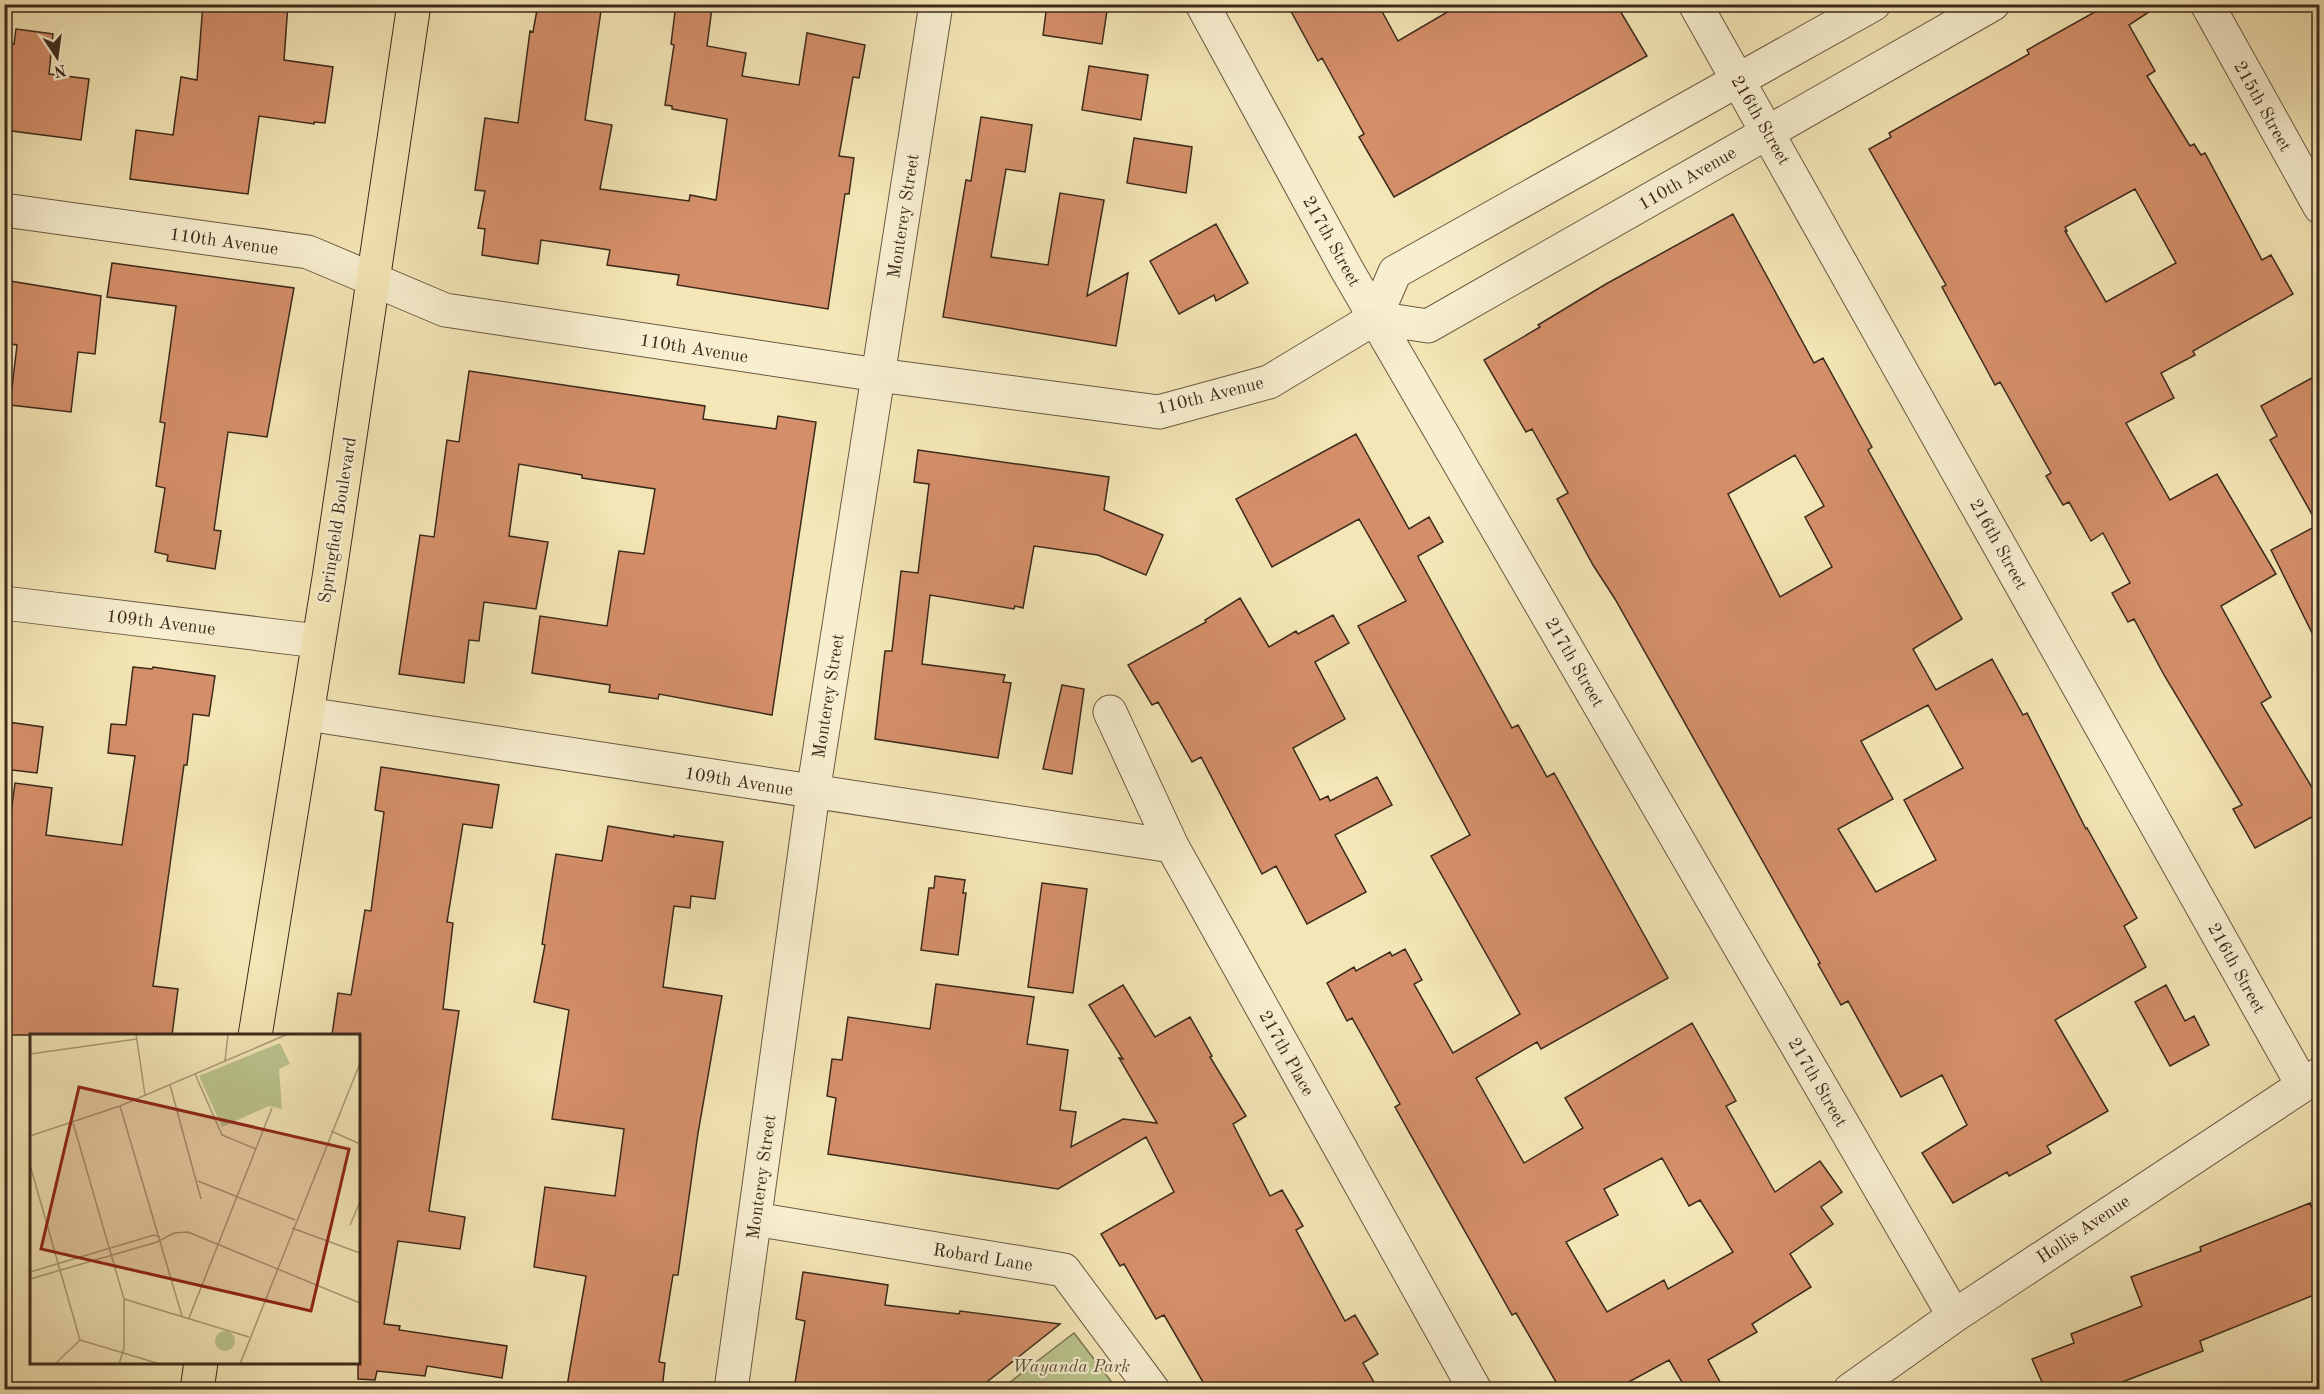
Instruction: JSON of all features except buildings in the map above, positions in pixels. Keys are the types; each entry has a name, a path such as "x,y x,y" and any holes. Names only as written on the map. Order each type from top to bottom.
{"main road":[{"name":"Springfield Boulevard","path":"255,1034 374,280 414,4"},
{"path":"197,1389 201,1364"}],"street":[{"name":"Monterey Street","path":"730,1389 813,793 936,4"},
{"name":"217th Street","path":"1202,4 1346,268 1954,1316"},
{"name":"216th Street","path":"1695,4 2311,1079"},
{"path":"1375,318 1395,272 1874,4"},
{"name":"110th Avenue","path":"4,210 308,252 445,310 878,375 1159,412 1269,382 1375,318 1428,326 1993,4"},
{"name":"215th Street","path":"2207,4 2319,207"},
{"name":"109th Avenue","path":"4,603 318,641"},
{"name":"217th Place","path":"1110,712 1172,846 1475,1389"},
{"name":"109th Avenue","path":"307,714 1172,846"},
{"name":"Hollis Avenue","path":"1850,1389 1954,1316 2311,1079"},
{"name":"Robard Lane","path":"755,1219 1065,1270 1153,1389"}],"green space":[{"name":"Wayanda Park","path":"1074,1333 1117,1389 1001,1389"}]}
